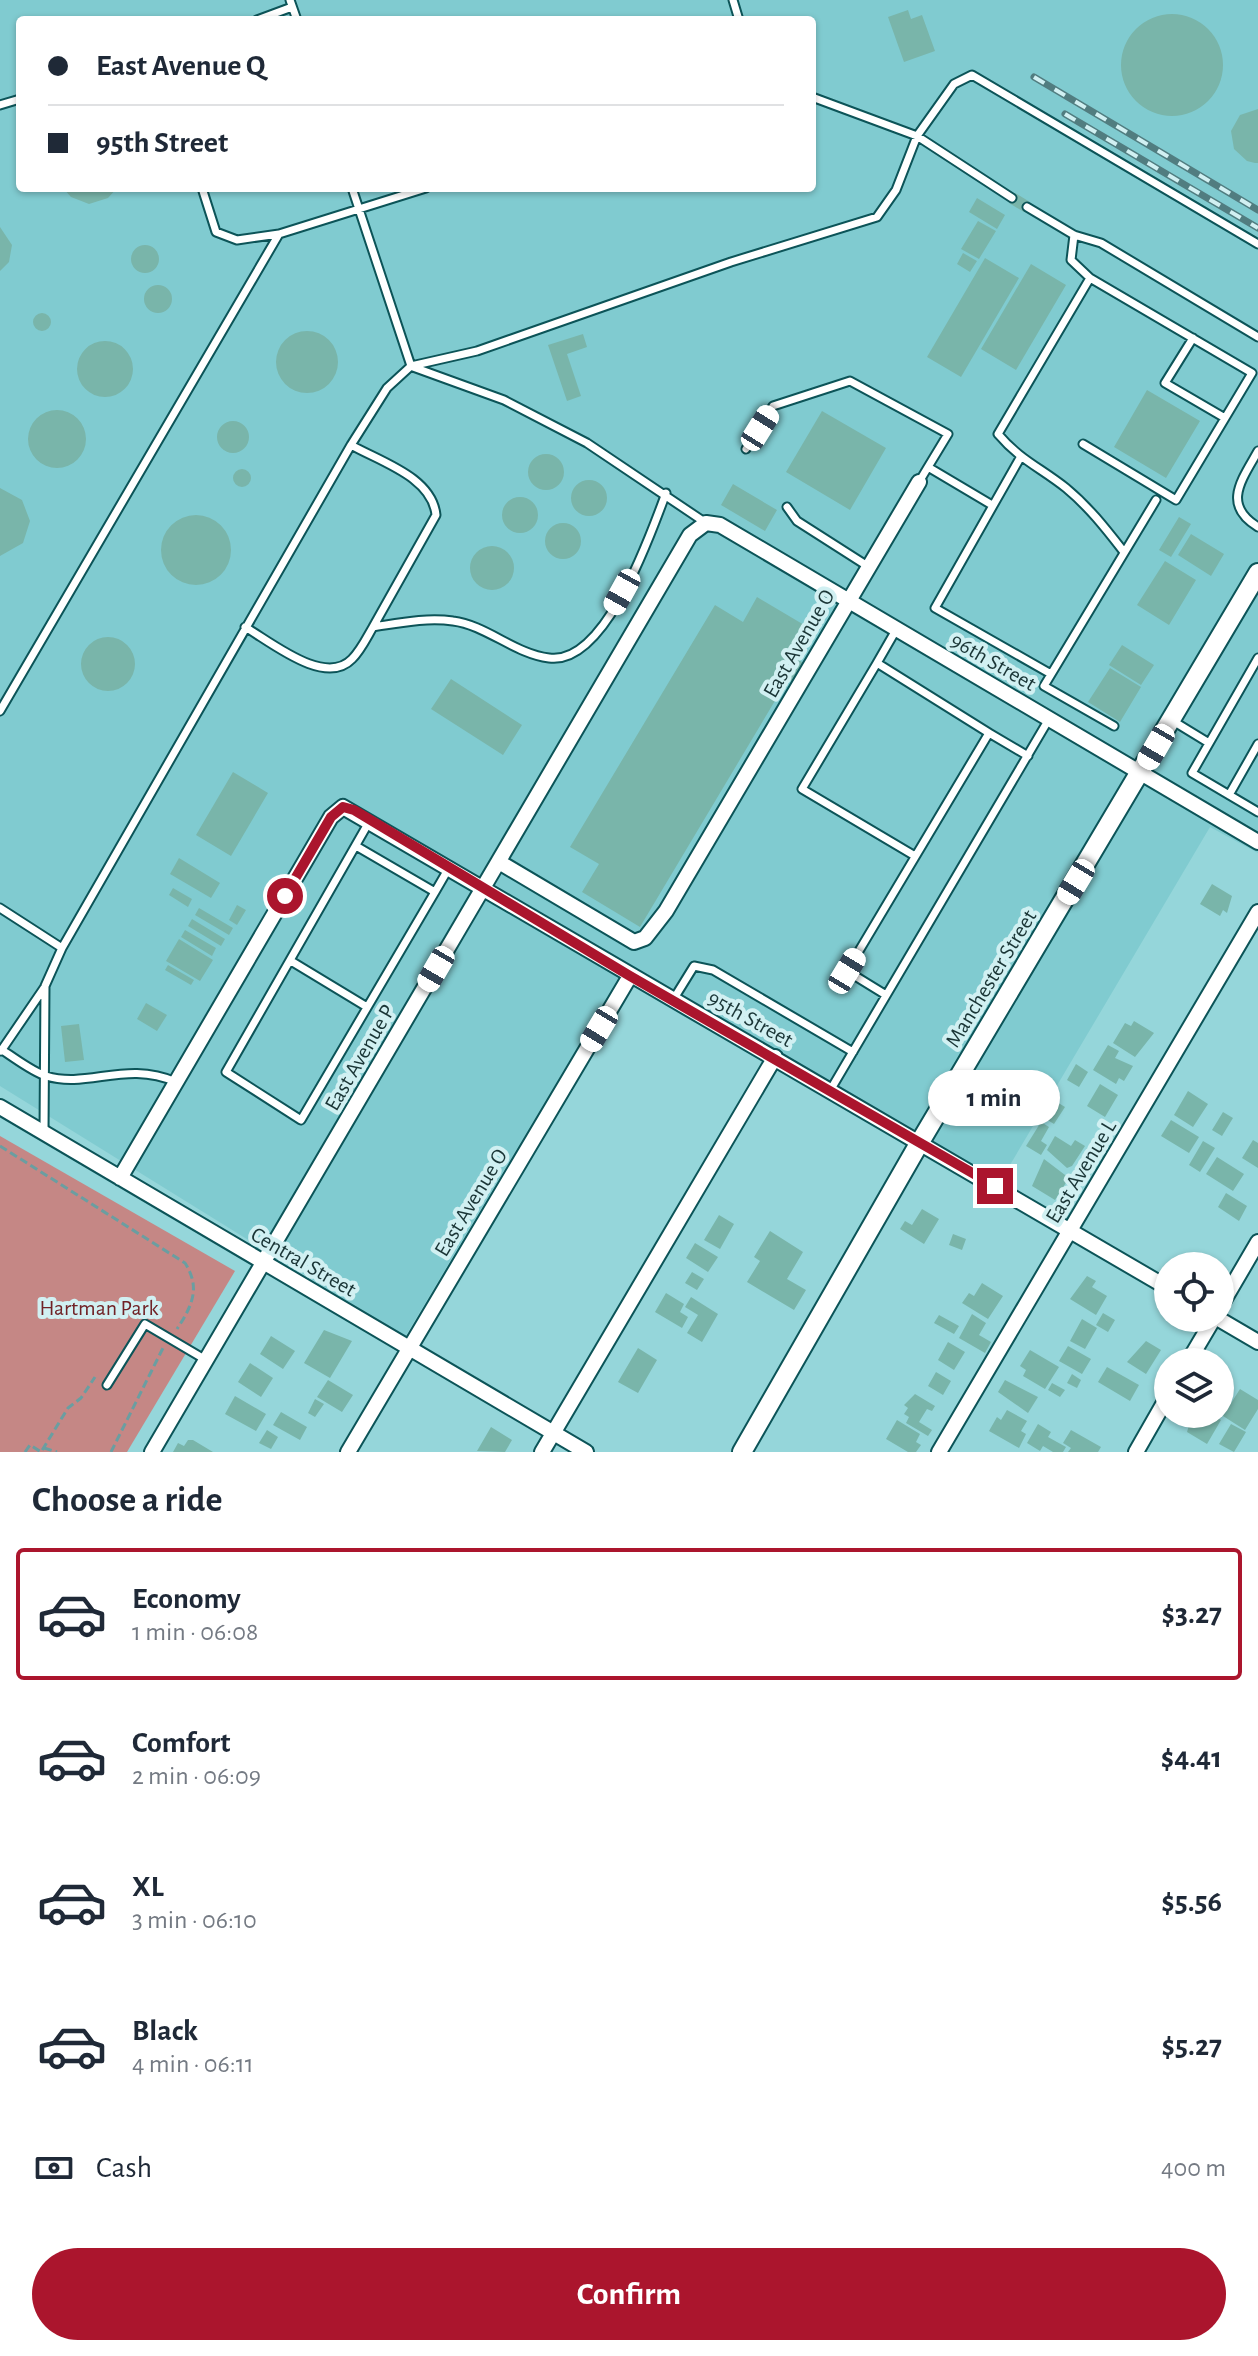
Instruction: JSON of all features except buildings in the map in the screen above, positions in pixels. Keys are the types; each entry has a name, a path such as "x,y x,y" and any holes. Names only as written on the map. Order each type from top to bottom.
{"street":[{"name":"East Avenue O","path":"606,925 634,942 645,938 666,911 919,482"},
{"name":"96th Street","path":"706,523 720,525 1258,842"},
{"name":"East Avenue P","path":"152,1452 690,535 706,523"},
{"name":"Manchester Street","path":"742,1452 920,1142 1258,573"},
{"name":"95th Street","path":"176,1082 331,817 343,807 354,810 630,976 831,1089 1154,1280"},
{"path":"499,862 606,925 590,950"},
{"name":"East Avenue L","path":"939,1452 1258,912"},
{"name":"East Avenue O","path":"348,1452 630,976"},
{"path":"542,1452 775,1057"},
{"path":"120,1178 176,1082"},
{"name":"Central Street","path":"0,1107 586,1452"},
{"path":"1234,1283 1258,1242"},
{"path":"1234,1328 1258,1342"},
{"path":"1136,1452 1154,1420"}],"lane":[{"path":"266,16 291,4"},
{"path":"176,1082 144,1071 68,1078 45,1076 1,1052 45,986 62,948 351,445 387,388 411,366 477,351 731,262 877,217 896,190 917,136 954,84 972,75 1258,244"},
{"path":"816,98 917,136 1012,198"},
{"path":"203,192 216,232 237,240 279,234 414,192"},
{"path":"353,192 411,366"},
{"path":"1027,207 1074,235 1101,243 1258,337"},
{"path":"0,711 279,234"},
{"path":"1074,235 1071,260 1090,278 1252,373 1176,500 1083,444"},
{"path":"1090,278 998,434 1020,458 1091,510 1124,552"},
{"path":"1193,338 1165,383 1225,418"},
{"path":"411,366 504,400 587,443 666,493 706,523"},
{"path":"746,449 773,406 850,381 948,434 919,482"},
{"path":"245,627 312,665 334,669 352,660 373,627 436,515 434,498 423,486 351,445"},
{"path":"1258,451 1238,486 1238,508 1244,518 1258,527"},
{"path":"1020,458 935,608 1051,674"},
{"path":"928,467 992,505"},
{"path":"373,627 454,621 551,659 576,655 598,636 645,548 666,493"},
{"path":"1114,726 1044,686 1156,500"},
{"path":"787,507 797,521 869,567"},
{"path":"896,630 802,789 915,856"},
{"path":"1258,658 1192,773 1258,812"},
{"path":"877,663 1028,756"},
{"path":"831,1089 1049,719"},
{"path":"1172,720 1209,743"},
{"path":"886,995 847,971 989,733"},
{"path":"1229,795 1258,744"},
{"path":"370,820 226,1072 301,1120 450,866"},
{"path":"356,846 435,892"},
{"path":"0,908 62,948"},
{"path":"291,961 367,1007"},
{"path":"673,1000 694,966 713,970 853,1052"},
{"path":"44,1134 45,986"},
{"path":"107,1385 145,1324 206,1360"}],"path":[{"path":"0,1146 185,1263 193,1275 194,1299 170,1339 155,1356 111,1452"},
{"path":"25,1452 30,1445 41,1452 68,1408 81,1398 95,1377"},
{"path":"44,1448 57,1452"}],"shaded area":[{"path":"0,0 1258,0 1258,853 1210,827 994,1192 619,977 405,1337 0,1086"}],"green space":[{"name":"Hartman Park","path":"0,1136 235,1271 127,1452 0,1452"}],"railway":[{"path":"1034,77 1258,210"},
{"path":"1065,114 1258,228"}],"route":[{"path":"285,896 331,817 343,807 354,810 630,976 995,1186"}]}
